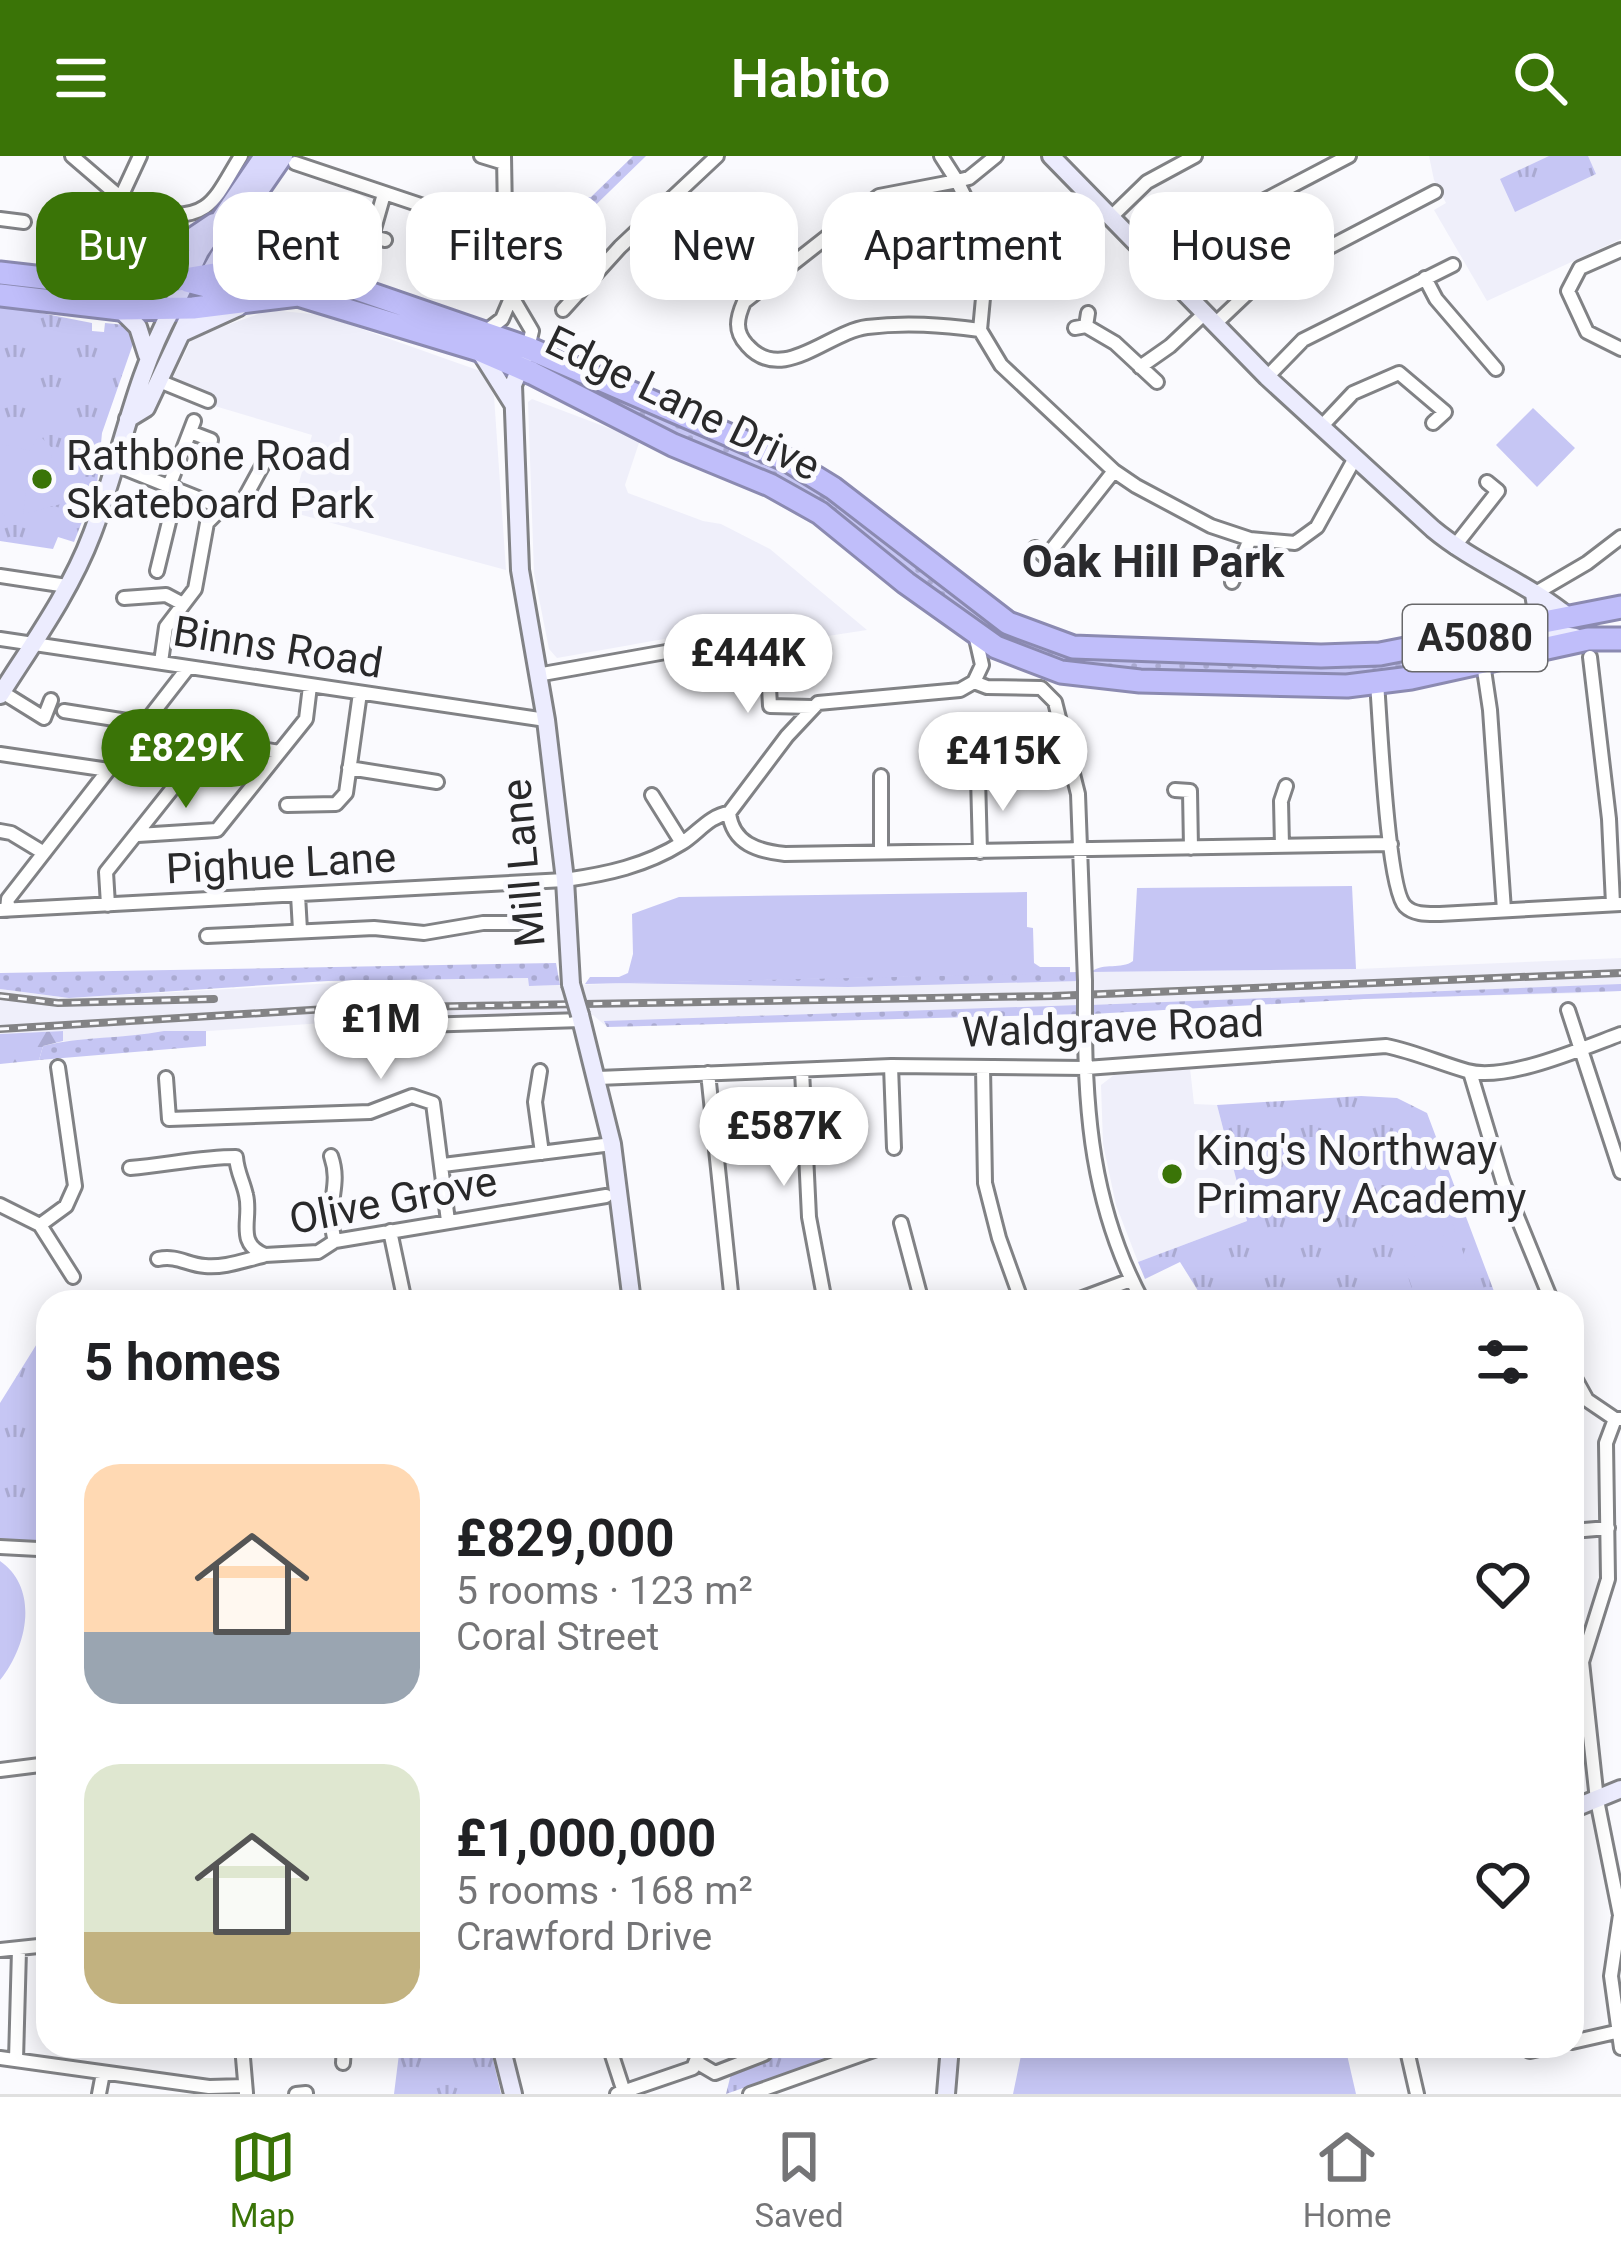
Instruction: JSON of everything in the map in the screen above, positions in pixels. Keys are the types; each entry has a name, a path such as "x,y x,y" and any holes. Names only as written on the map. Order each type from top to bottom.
{"highway":[{"path":"0,273 36,281"},
{"name":"Edge Lane Drive","path":"193,291 213,284"},
{"path":"189,291 213,289"},
{"path":"189,291 193,291"},
{"name":"Edge Lane Drive","path":"193,291 213,294"},
{"path":"0,295 36,296"},
{"name":"Edge Lane Drive","path":"318,300 482,341"},
{"name":"Edge Lane Drive","path":"380,300 482,341 673,445 770,485 820,513 975,633 1045,667 1108,680 1377,683 1483,663 1591,656 1621,639"},
{"name":"Edge Lane Drive","path":"527,363 789,461 833,488 1008,622 1056,643 1111,651 1349,656 1418,650 1621,607"},
{"path":"1575,617 1621,621"}],"main road":[{"path":"243,192 257,165 290,159"},
{"path":"1060,159 1129,236"},
{"path":"1,693 67,586 90,539 147,356 193,291 213,251"},
{"path":"128,419 146,408 160,381 182,333 193,291"},
{"path":"120,300 138,327 147,356"},
{"path":"182,333 256,300"},
{"path":"1191,300 1267,377 1454,547 1575,617"},
{"path":"482,341 514,409"},
{"name":"Mill Lane","path":"527,363 514,409 520,570 545,720 565,880 572,984 612,1144 630,1290"},
{"path":"1534,594 1539,624 1591,656"},
{"path":"1584,1805 1621,1789"},
{"path":"504,2058 513,2094"},
{"path":"946,2094 947,2058"}],"street":[{"path":"72,156 112,192"},
{"path":"123,192 140,156"},
{"path":"481,156 504,159 505,192"},
{"path":"562,310 620,247 717,156"},
{"path":"940,156 969,205 986,266 980,330 1001,365 1114,471 1211,526 1250,539 1289,544 1310,536 1355,458"},
{"path":"980,330 935,324 861,328 786,361 755,353 738,334 737,317 744,302 879,196 969,178 996,156"},
{"path":"1111,217 1147,182 1196,156"},
{"path":"1278,192 1343,157"},
{"path":"290,159 406,201"},
{"path":"189,215 209,206 257,165"},
{"path":"1140,367 1255,286 1435,192"},
{"path":"382,209 384,194"},
{"path":"0,219 24,222"},
{"path":"1621,250 1580,268 1568,291 1587,332 1621,349"},
{"path":"1267,377 1303,340 1453,266"},
{"path":"1425,278 1436,298 1496,369"},
{"path":"482,341 502,319 511,300"},
{"path":"514,300 532,331 527,363"},
{"path":"1083,322 1115,343 1157,382"},
{"path":"1322,427 1353,393 1399,373 1445,412 1433,423"},
{"path":"160,381 208,401"},
{"path":"157,571 173,487 192,426 211,440"},
{"path":"161,662 166,627 195,589 207,523 220,510 243,501 266,459"},
{"path":"116,465 213,504"},
{"path":"1046,557 1114,471"},
{"path":"1454,547 1498,491 1487,482"},
{"path":"1534,594 1621,537"},
{"path":"1232,582 1250,539"},
{"path":"1606,550 1621,553"},
{"path":"0,576 67,586"},
{"path":"124,598 140,588 181,603"},
{"path":"767,648 770,706 812,707 824,701 960,691 974,682 982,665 975,633"},
{"name":"Binns Road","path":"0,639 545,720"},
{"path":"537,675 677,650"},
{"path":"1591,656 1611,666"},
{"path":"1377,683 1391,844 1406,907 1419,914 1617,904 1591,656"},
{"path":"1483,663 1504,910"},
{"path":"3,910 187,669"},
{"path":"974,682 994,688 1033,686 1052,697 1078,794 1092,1160 1114,1243 1136,1290"},
{"path":"138,835 217,830 306,719 310,686"},
{"path":"1,693 44,718 51,700"},
{"path":"296,790 291,805 336,803 346,793 360,693"},
{"name":"Pighue Lane","path":"3,910 565,880 626,871 682,843 716,816 729,813 812,707"},
{"path":"64,711 146,724"},
{"path":"108,905 106,872 211,740 279,752"},
{"path":"0,754 109,770"},
{"path":"350,768 432,781 430,764"},
{"path":"881,776 881,851"},
{"path":"978,777 980,852"},
{"path":"1282,846 1281,801 1286,786"},
{"path":"1175,790 1190,791 1190,848"},
{"path":"652,795 682,843"},
{"path":"729,813 735,833 760,851 1391,844"},
{"path":"0,831 19,836 44,853"},
{"path":"298,895 300,930"},
{"path":"207,936 374,928 424,933 514,926"},
{"path":"1568,1010 1621,1172"},
{"path":"357,1028 581,1018"},
{"name":"Waldgrave Road","path":"598,1078 891,1066 1086,1068 1386,1046 1421,1053 1470,1072 1529,1067 1621,1034"},
{"path":"891,1066 894,1148"},
{"path":"40,1225 66,1206 75,1186 58,1067"},
{"path":"983,1067 985,1183 1018,1290"},
{"path":"802,1070 809,1217 823,1290"},
{"path":"540,1072 535,1102 542,1153"},
{"path":"1470,1072 1503,1181 1550,1290"},
{"path":"708,1073 731,1290"},
{"path":"166,1078 169,1119 370,1112 412,1096 433,1103 448,1221"},
{"path":"443,1165 612,1144"},
{"path":"332,1156 337,1185 329,1201 329,1218 335,1240"},
{"name":"Olive Grove","path":"130,1167 187,1162 194,1157 236,1157 238,1178 247,1197 248,1240 265,1256 318,1252 335,1240 606,1196"},
{"path":"0,1205 40,1225 73,1277"},
{"path":"901,1223 919,1290"},
{"path":"390,1231 402,1290"},
{"path":"158,1259 185,1258 198,1266 218,1266 265,1256"},
{"path":"1104,1290 1131,1280"},
{"path":"1584,1395 1618,1419 1606,1443 1606,1596 1584,1656"},
{"path":"1584,1530 1608,1528"},
{"path":"0,1547 36,1549"},
{"path":"1584,1680 1597,1800 1618,1886 1620,1915 1611,1976 1621,2048"},
{"path":"0,1770 36,1766"},
{"path":"0,1950 36,1947"},
{"path":"16,2060 19,1950"},
{"path":"1584,2039 1616,2032"},
{"path":"0,2058 245,2090 243,2058"},
{"path":"343,2058 343,2063"},
{"path":"612,2058 621,2093 698,2063"},
{"path":"698,2063 699,2058"},
{"path":"698,2063 715,2073 754,2058"},
{"path":"751,2094 852,2058"},
{"path":"1409,2058 1418,2094"},
{"path":"99,2094 104,2073"},
{"path":"296,2094 306,2092"}],"shaded area":[{"path":"1429,156 1621,156 1621,239 1487,301 1434,210 1446,203"},
{"path":"270,310 322,315 483,372 494,396 506,570 291,512 312,435 208,404 172,379 193,337"},
{"path":"532,399 640,440 625,485 628,493 721,524 770,549 867,630 775,644 754,623 557,658 549,649 534,573 528,402"},
{"path":"1621,958 1621,991 1586,993 1091,1014 1091,1005 1079,1014 653,1026 607,1027 593,1015 353,1021 63,1041 62,1031 0,1034 0,989 69,998 407,979 529,978 530,986 1079,972 1080,981 1091,972 1356,969"},
{"name":"King's Northway Primary Academy","path":"1190,1068 1194,1104 1217,1105 1247,1221 1138,1262 1116,1205 1103,1144 1101,1085 1114,1075"}],"green space":[{"path":"633,156 646,156 606,195 596,192"},
{"path":"1549,156 1588,156 1596,174 1515,212 1500,179"},
{"path":"0,305 92,323 92,331 104,332 105,323 126,325 134,341 102,433 97,484 74,542 58,537 53,549 0,541"},
{"path":"580,380 654,414 780,461 1023,637 1379,662 1485,645 1488,652 1343,679 1173,675 1051,662 980,628 819,504 578,386"},
{"path":"1533,408 1575,448 1537,487 1496,445"},
{"name":"Rathbone Road Skateboard Park","path":"39,435 55,451 48,462 53,469 85,462 88,467 69,506 23,514 26,491 17,488 17,511 7,519 0,510 0,444 30,451"},
{"path":"1352,886 1356,969 1091,972 1133,961 1137,888"},
{"path":"1027,892 1034,963 1070,967 1070,973 585,984 590,977 628,973 633,954 632,914 679,897"},
{"path":"556,963 560,985 529,986 528,978 328,981 69,998 0,989 0,973"},
{"path":"1079,972 1079,981 848,987 614,983"},
{"path":"1621,984 1621,991 1091,1014 1091,1005"},
{"path":"1080,1005 1079,1014 607,1027 604,1021"},
{"path":"63,1031 63,1041 43,1046 39,1060 0,1064 0,1034"},
{"path":"164,1031 206,1031 206,1046 39,1060 43,1046"},
{"path":"1361,1096 1397,1098 1427,1113 1493,1290 1198,1290 1180,1262 1145,1279 1138,1262 1247,1221 1217,1105"},
{"path":"1434,1174 1455,1231 1399,1251 1377,1194"},
{"path":"1459,1241 1476,1290 1413,1290 1403,1261"},
{"path":"36,1345 36,1541 0,1540 0,1403"},
{"path":"0,1561 21,1587 25,1619 17,1651 0,1680"},
{"path":"398,2058 493,2058 501,2094 394,2094"},
{"path":"769,2058 829,2058 726,2094 731,2074"},
{"path":"1020,2058 1348,2058 1356,2094 1013,2094"}],"railway":[{"path":"0,1029 343,1008 1053,996 1621,973"},
{"path":"0,996 58,1003 214,999"}],"place":[{"name":"Rathbone Road Skateboard Park","path":"42,479"},
{"name":"King's Northway Primary Academy","path":"1172,1174"}],"district":[{"name":"Oak Hill Park","path":"1153,561"}]}
